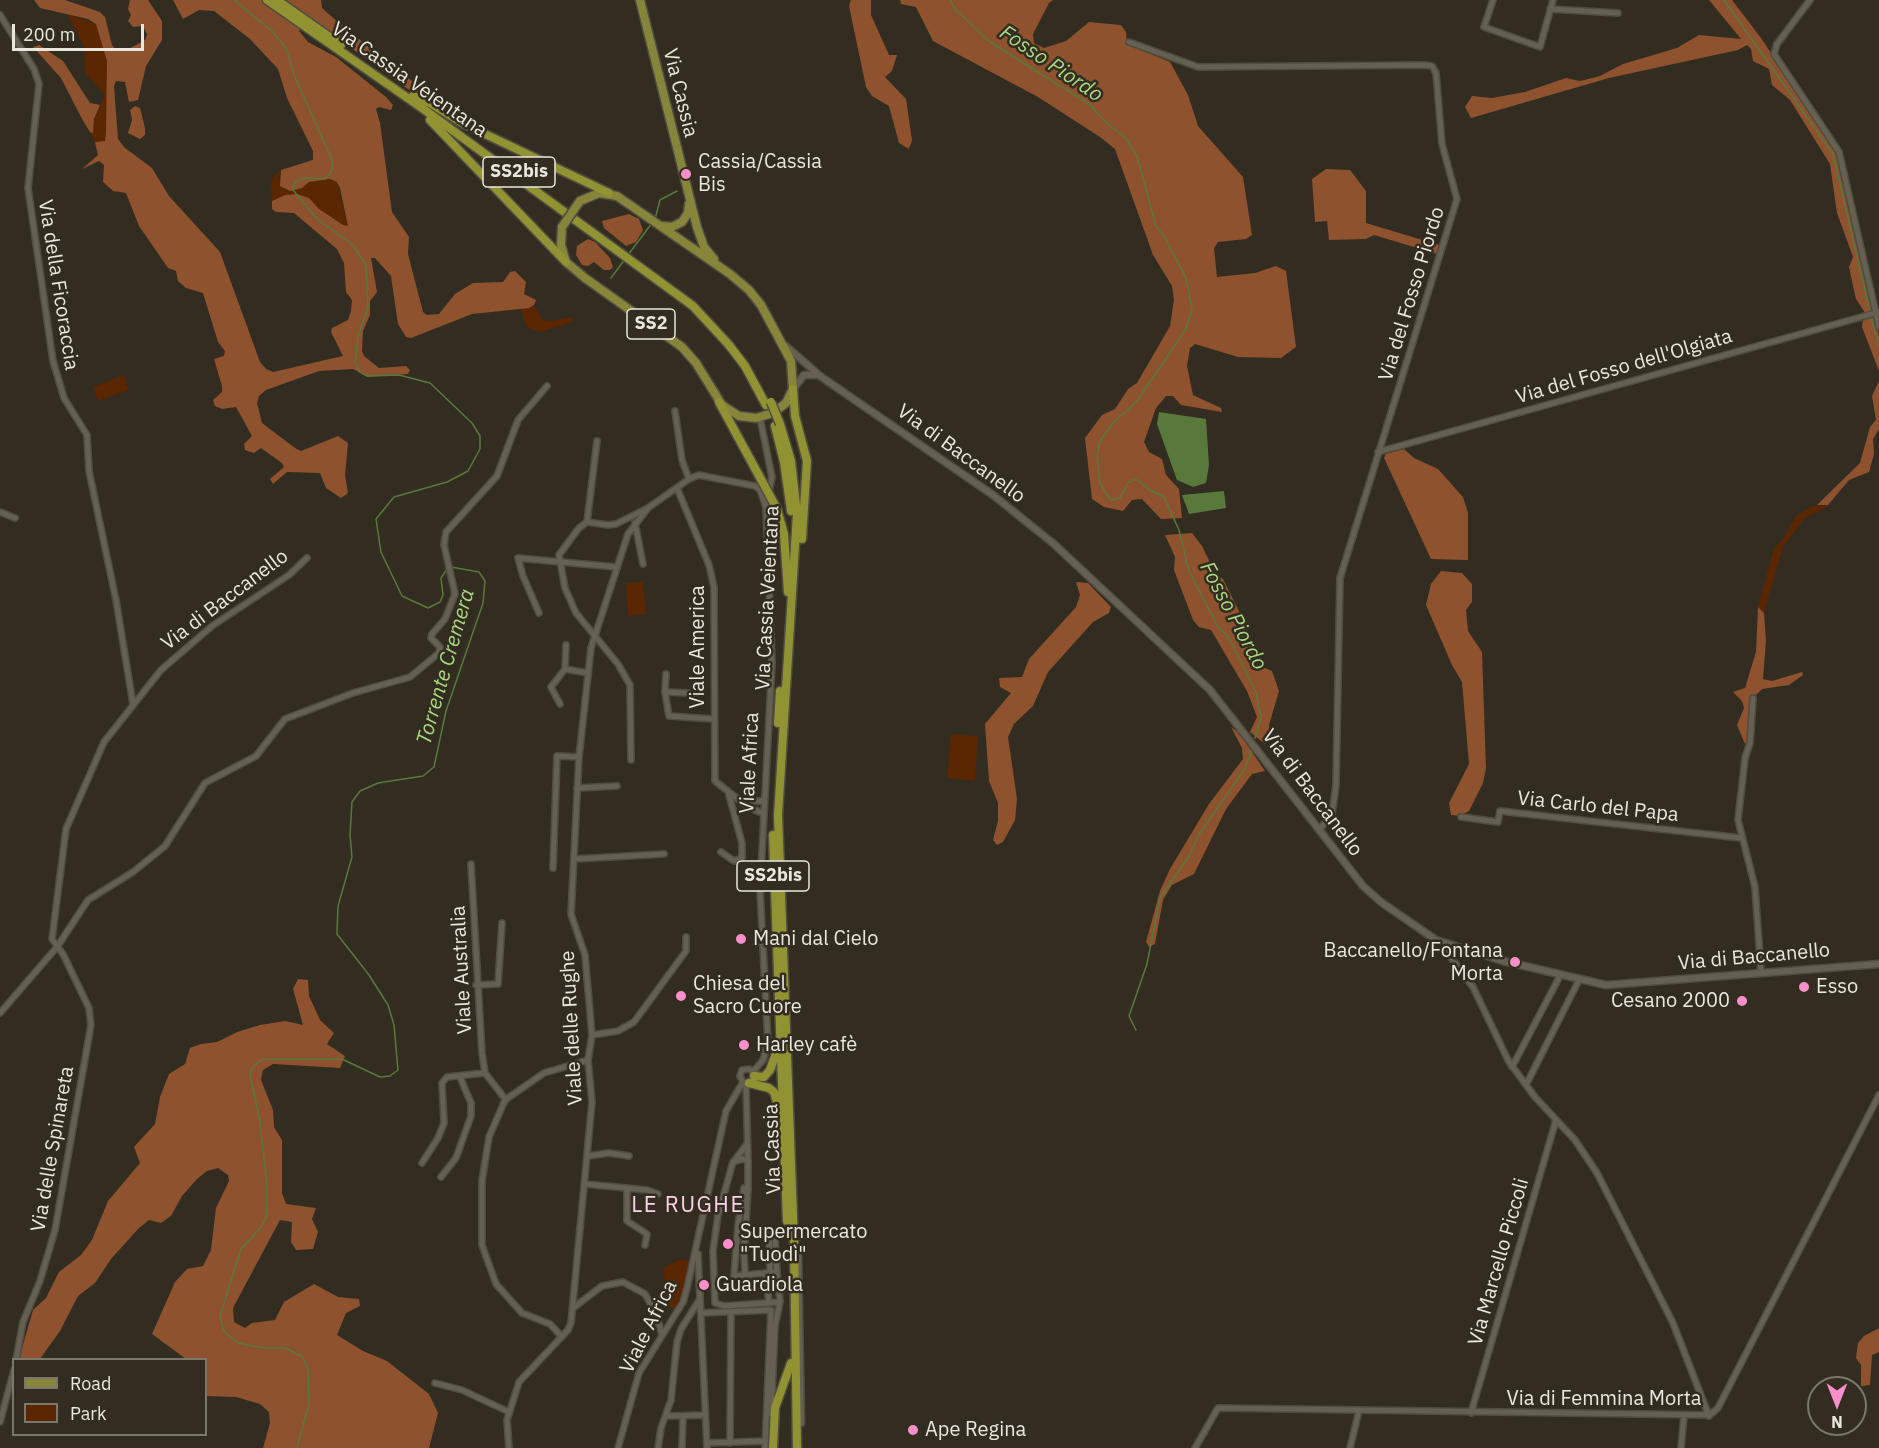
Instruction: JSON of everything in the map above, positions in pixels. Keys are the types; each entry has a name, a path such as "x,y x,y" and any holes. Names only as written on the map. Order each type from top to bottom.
{"highway":[{"name":"Via Cassia Veientana","path":"267,0 412,96 631,256 693,306 714,327 745,366 768,403 777,425 792,514 791,592 773,814 779,1048"},
{"name":"Via Cassia Veientana","path":"277,0 391,87 623,250"},
{"path":"391,87 432,122 567,262"},
{"path":"412,96 430,103 464,124 609,193"},
{"path":"791,592 798,574 807,475 804,449 795,416 794,389"},
{"name":"SS2","path":"719,402 777,509 784,534 791,592"},
{"name":"Via Cassia Veientana","path":"785,1029 778,815 789,611"},
{"name":"Via Cassia","path":"785,1029 794,1243 799,1448"},
{"path":"749,1079 764,1077 770,1070 779,1048"},
{"name":"Via Cassia","path":"779,1048 791,1363 791,1448"},
{"path":"749,1079 774,1092 782,1117"},
{"path":"788,1091 792,1102 795,1166"},
{"path":"771,1448 775,1408 791,1363"}],"main road":[{"name":"Via Cassia","path":"640,0 704,247 722,268"},
{"name":"Via Cassia","path":"609,193 626,201 722,268 756,298 785,346 793,366 794,389"},
{"path":"567,262 561,245 562,227 580,201 595,194 609,193"},
{"path":"655,222 672,227 682,222 688,213 689,195"},
{"name":"SS2","path":"567,262 585,278 682,347 696,363 719,402 739,416 760,418"},
{"path":"760,418 781,408 794,389"}],"street":[{"path":"1493,0 1484,27 1540,47 1553,0"},
{"path":"1810,0 1777,44 1774,54 1839,152 1879,327"},
{"path":"1550,9 1617,13"},
{"name":"Via della Ficoraccia","path":"0,15 34,69 39,84 28,188 49,339 58,385 87,435 89,471 116,600 133,704"},
{"name":"Via del Fosso Piordo","path":"1129,42 1198,67 1424,65 1434,69 1443,149 1457,199 1345,556 1338,587 1336,784 1333,810 1320,829"},
{"name":"Via del Fosso dell'Olgiata","path":"1378,452 1874,313"},
{"name":"Via di Baccanello","path":"785,346 820,376 993,495 1054,544 1210,690 1374,896 1423,932 1449,946 1560,976 1611,985 1879,964"},
{"path":"794,389 804,375 820,376"},
{"path":"0,1013 57,947 88,900 133,872 165,846 202,786 256,756 285,719 353,693 399,682 426,665 438,653 440,647 431,638 432,634 445,619 455,594 445,554 446,532 497,476 518,420 547,386"},
{"path":"675,411 682,460 689,479"},
{"name":"Viale Africa","path":"618,1448 639,1373 682,1302 697,1250 726,1111 763,1060 768,1043 760,890 762,801 772,663 766,507 772,477 760,418"},
{"path":"587,522 597,441"},
{"path":"631,760 630,686 622,669 576,613 565,588 560,562 560,555 565,545 587,522 616,524 648,508 689,479 706,475 755,486 760,490 766,507"},
{"name":"Viale America","path":"677,488 713,578 715,781 729,795 762,813"},
{"name":"Viale delle Rughe","path":"509,1448 506,1430 509,1412 519,1382 562,1337 571,1323 592,1102 588,1060 592,1035 585,955 571,914 579,757 588,673 596,636 616,567 635,523 648,508"},
{"path":"0,512 15,518"},
{"path":"635,523 643,564"},
{"name":"Via di Baccanello","path":"57,947 52,932 64,835 99,749 133,704 178,652 289,575 307,558"},
{"path":"539,613 518,558 616,567"},
{"path":"560,704 550,687 565,669 566,645"},
{"path":"565,669 588,673"},
{"path":"666,674 665,692 671,717 713,719"},
{"path":"665,692 688,693"},
{"path":"1753,698 1750,743 1745,758 1738,817 1741,838 1755,887 1761,972"},
{"path":"553,868 557,756 579,757"},
{"path":"577,788 617,786"},
{"path":"721,852 734,861 742,858 742,843 729,795"},
{"path":"739,801 762,801"},
{"name":"Via Carlo del Papa","path":"1461,817 1498,822 1500,811 1741,838"},
{"path":"574,859 664,854"},
{"name":"Viale Australia","path":"471,864 476,923 476,985 485,1073"},
{"path":"476,985 498,984 502,922"},
{"path":"592,1035 618,1031 634,1022 686,951 686,937"},
{"path":"1449,946 1449,955 1473,987 1512,1067 1575,1140 1597,1173 1677,1333 1708,1416"},
{"name":"Via delle Spinareta","path":"16,1358 23,1322 40,1281 56,1225 91,1025 90,1010 63,954 57,947"},
{"path":"1512,1067 1560,976"},
{"path":"1526,1085 1579,980"},
{"path":"562,1337 550,1324 522,1313 496,1284 482,1245 485,1154 496,1118 506,1100 544,1073 588,1060"},
{"path":"422,1163 438,1138 444,1123 442,1083 447,1077 485,1073 506,1100"},
{"path":"441,1177 456,1158 471,1116 471,1103 460,1077"},
{"path":"745,1274 749,1079"},
{"name":"Via di Femmina Morta","path":"1195,1448 1218,1408 1708,1416 1718,1408 1879,1095"},
{"name":"Via Marcello Piccoli","path":"1471,1413 1556,1120"},
{"path":"748,1143 733,1162 718,1215 712,1251 715,1303 724,1306 780,1302"},
{"path":"588,1156 609,1153 628,1156"},
{"path":"733,1162 743,1159 748,1161"},
{"path":"795,1166 799,1448"},
{"path":"585,1184 607,1185 627,1190 647,1190 658,1194"},
{"path":"748,1189 744,1188 738,1225 734,1276 771,1272"},
{"path":"627,1190 627,1221 647,1234 645,1245"},
{"path":"745,1231 769,1232 775,1238 769,1303"},
{"path":"697,1250 707,1446 729,1443 765,1444 771,1310 701,1313"},
{"path":"771,1272 780,1302 775,1326 771,1448"},
{"path":"573,1308 602,1286 623,1282 645,1294 656,1313 662,1335"},
{"path":"658,1448 671,1400 674,1358 679,1335 701,1298"},
{"path":"729,1443 731,1312"},
{"path":"0,1422 12,1377"},
{"path":"435,1383 472,1394 509,1412"},
{"path":"1350,1448 1359,1411"},
{"path":"666,1416 705,1415"},
{"path":"682,1448 683,1416"},
{"path":"1681,1448 1684,1416"}],"green space":[{"path":"67,14 96,24 100,32 107,61 108,109 105,141 95,142 90,132 93,133 94,119 105,95 85,73 84,46"},
{"path":"281,170 279,178 285,190 302,188 308,182 330,179 337,182 348,226 319,209 309,198 290,194 272,201 271,182 276,173"},
{"path":"534,305 543,320 551,321 571,317 573,322 540,332 526,327 521,307 529,308"},
{"path":"124,375 129,390 98,401 93,387"},
{"path":"1813,506 1829,506 1805,518 1783,547 1764,613 1758,607 1774,548 1783,539 1796,516"},
{"path":"643,582 646,614 628,616 626,583"},
{"path":"951,734 978,736 975,781 947,778"},
{"path":"679,1260 692,1260 682,1296 673,1309 665,1303 664,1267"}],"shaded area":[{"path":"34,0 65,0 100,12 105,17 112,45 117,51 124,51 138,44 145,40 147,34 143,26 133,27 128,21 131,15 128,9 130,0 148,0 162,21 162,40 146,66 138,100 129,102 125,82 116,81 114,86 118,139 125,148 152,168 169,196 220,252 260,362 266,369 273,372 343,356 331,332 332,328 348,320 351,311 352,300 346,292 344,263 337,249 294,213 276,212 272,209 272,201 285,195 297,194 309,198 319,209 348,226 340,188 337,182 330,179 309,182 302,188 290,191 280,186 281,170 313,160 313,151 287,98 278,69 250,39 214,11 199,10 183,19 173,0 321,0 322,8 340,24 422,89 419,94 412,92 329,32 307,21 299,31 308,42 336,57 393,105 391,110 379,107 376,109 380,123 392,212 409,237 408,254 423,312 427,315 439,314 455,294 473,283 503,282 510,272 515,271 526,282 524,294 536,300 534,305 529,308 472,314 411,338 406,337 398,324 391,276 375,258 371,258 377,292 370,301 370,315 363,331 362,351 364,356 379,368 406,366 410,370 408,374 368,377 353,369 319,371 266,390 259,396 257,403 262,423 295,448 301,451 338,436 348,443 345,475 348,493 341,498 326,488 320,473 287,472 273,484 270,479 284,467 282,463 261,448 254,453 245,450 244,444 252,436 236,407 222,409 215,406 213,400 222,392 222,386 214,359 224,356 225,351 218,342 203,293 186,288 178,281 176,271 168,268 139,226 126,193 113,191 103,182 104,165 99,161 82,169 98,155 95,142 105,141 106,132 107,61 96,24 88,19 40,8"},
{"path":"851,0 871,0 871,15 889,55 897,55 892,71 885,77 906,99 912,140 909,149 899,143 889,106 872,96 866,87 849,6"},
{"path":"900,0 1053,0 1049,3 1033,34 1034,43 1044,48 1066,41 1089,22 1121,25 1126,32 1127,44 1170,62 1188,95 1198,126 1243,177 1252,235 1246,239 1218,242 1214,248 1217,277 1255,273 1276,266 1286,271 1296,347 1281,358 1238,357 1195,344 1190,348 1187,366 1193,395 1221,408 1222,412 1181,405 1173,396 1166,396 1156,408 1144,442 1149,452 1162,459 1166,475 1179,489 1182,518 1161,519 1142,499 1132,500 1123,511 1104,507 1092,499 1085,438 1102,415 1115,409 1128,389 1137,383 1170,326 1174,300 1172,286 1153,255 1115,149 1038,97 933,41 916,7 901,4"},
{"path":"1709,0 1732,0 1761,38 1837,152 1879,336 1879,371 1862,327 1864,311 1856,299 1849,267 1853,257 1837,213 1830,164 1790,100 1772,85 1769,69 1753,61 1751,49 1747,45 1738,50 1609,78 1471,118 1465,107 1472,96 1492,98 1525,92 1566,78 1580,81 1600,76 1623,64 1677,48 1699,35 1741,39"},
{"path":"39,45 63,61 90,103 100,105 94,119 93,133 82,119 61,78 33,47"},
{"path":"135,106 140,108 145,128 145,135 140,139 128,133 132,120 130,110"},
{"path":"1326,169 1350,170 1366,191 1366,223 1439,245 1437,254 1374,235 1366,239 1329,240 1327,221 1315,222 1312,179"},
{"path":"629,214 639,219 643,230 636,242 626,246 604,228 602,221"},
{"path":"588,239 595,242 610,258 613,267 610,270 604,270 594,262 588,266 582,265 576,255 577,246"},
{"path":"1879,381 1879,429 1873,439 1874,454 1869,472 1849,480 1828,505 1817,505 1860,463 1870,427 1876,420 1872,396"},
{"path":"1159,412 1206,419 1209,465 1206,483 1193,487 1177,480 1157,424"},
{"path":"1404,449 1414,458 1438,469 1463,497 1468,513 1468,560 1431,559 1384,458 1386,454"},
{"path":"1224,491 1226,508 1189,514 1182,495"},
{"path":"1192,533 1202,546 1215,573 1223,579 1237,607 1251,638 1255,663 1259,669 1265,668 1272,671 1279,691 1269,725 1269,740 1265,744 1250,732 1257,717 1247,691 1211,630 1199,627 1193,620 1174,570 1175,557 1165,535"},
{"path":"1441,571 1462,573 1472,584 1472,602 1466,610 1468,631 1482,652 1486,768 1483,783 1469,811 1460,816 1451,815 1449,803 1469,764 1462,682 1452,665 1426,605 1431,584"},
{"path":"1076,582 1088,583 1111,607 1109,613 1093,622 1048,672 1033,706 1014,724 1008,737 1017,799 1015,820 1003,842 997,845 993,840 998,821 998,803 989,781 985,724 1011,693 1000,687 999,678 1022,677 1029,659 1076,607 1080,595"},
{"path":"1758,607 1764,613 1766,641 1763,679 1772,681 1802,672 1803,675 1789,685 1762,689 1753,698 1751,733 1745,744 1737,725 1744,708 1742,701 1733,692 1745,688 1756,652"},
{"path":"1231,727 1239,733 1265,771 1252,774 1226,809 1194,874 1172,885 1163,900 1155,944 1149,947 1146,942 1160,891 1170,869 1209,804 1243,759 1242,748"},
{"path":"298,979 308,980 309,996 320,1020 334,1033 327,1044 345,1056 340,1068 273,1064 263,1070 261,1080 273,1110 274,1127 282,1140 282,1193 286,1204 316,1208 312,1219 318,1232 313,1249 296,1250 291,1242 292,1222 280,1220 233,1308 234,1322 245,1328 252,1323 275,1320 284,1302 314,1284 338,1297 359,1299 360,1306 346,1313 337,1335 363,1351 387,1361 429,1394 438,1413 429,1448 263,1448 270,1423 269,1412 260,1404 236,1397 207,1396 207,1358 185,1358 152,1334 175,1282 187,1269 203,1266 211,1250 216,1208 229,1181 228,1175 218,1168 207,1171 197,1179 182,1196 171,1216 161,1223 149,1220 138,1229 111,1259 95,1283 78,1296 60,1331 41,1358 19,1358 33,1310 46,1298 59,1272 81,1255 92,1240 108,1201 140,1163 134,1147 155,1124 160,1097 169,1074 185,1064 190,1048 217,1042 237,1032 260,1025 285,1021 303,1025 293,989"},
{"path":"1879,1328 1879,1352 1872,1355 1870,1385 1867,1385 1867,1376 1861,1376 1861,1365 1856,1358 1858,1343 1864,1336"}],"waterway":[{"name":"Torrente Cremera","path":"234,0 272,31 286,48 295,77 333,162 331,172 325,179 305,178 295,182 293,190 317,219 354,246 366,265 368,307 358,336 355,363 360,372 367,376 399,375 430,383 472,423 480,436 480,449 468,471 447,482 394,497 376,519 381,552 402,596 428,608 440,602 443,595 441,578 447,569"},
{"name":"Fosso Piordo","path":"950,0 956,10 990,42 1089,104 1109,125 1126,138 1137,156 1156,226 1164,236 1186,278 1192,309 1186,329 1137,401 1113,423 1100,441 1097,456 1100,484 1111,500 1120,498 1132,480 1138,480 1148,489 1164,497 1179,530 1189,571 1218,627 1228,636 1256,692 1261,718 1255,738"},
{"path":"1724,0 1833,154 1870,312"},
{"path":"655,219 660,200 677,191"},
{"path":"628,255 652,223"},
{"path":"611,278 625,259"},
{"path":"1871,317 1879,345"},
{"name":"Torrente Cremera","path":"297,1448 309,1404 308,1369 302,1356 285,1348 264,1348 238,1343 224,1331 220,1316 241,1249 262,1226 267,1215 267,1186 260,1122 250,1074 253,1066 263,1059 342,1059 380,1077 390,1076 398,1070 394,1025 388,1005 369,975 337,934 338,906 352,857 350,835 352,802 360,791 378,783 423,776 434,767 446,711 483,603 485,581 479,572 451,567"},
{"name":"Fosso Piordo","path":"1136,1030 1129,1016 1147,964 1160,898 1189,856 1198,836 1246,767 1252,748"}],"place":[{"name":"Cassia/Cassia Bis","path":"686,174"},
{"name":"Mani dal Cielo","path":"741,939"},
{"name":"Baccanello/Fontana Morta","path":"1515,962"},
{"name":"Esso","path":"1804,987"},
{"name":"Chiesa del Sacro Cuore","path":"681,996"},
{"name":"Cesano 2000","path":"1742,1001"},
{"name":"Harley cafè","path":"744,1045"},
{"name":"Supermercato \"Tuodì\"","path":"728,1244"},
{"name":"Guardiola","path":"704,1285"},
{"name":"Ape Regina","path":"913,1430"}],"district":[{"name":"LE RUGHE","path":"688,1206"}]}
